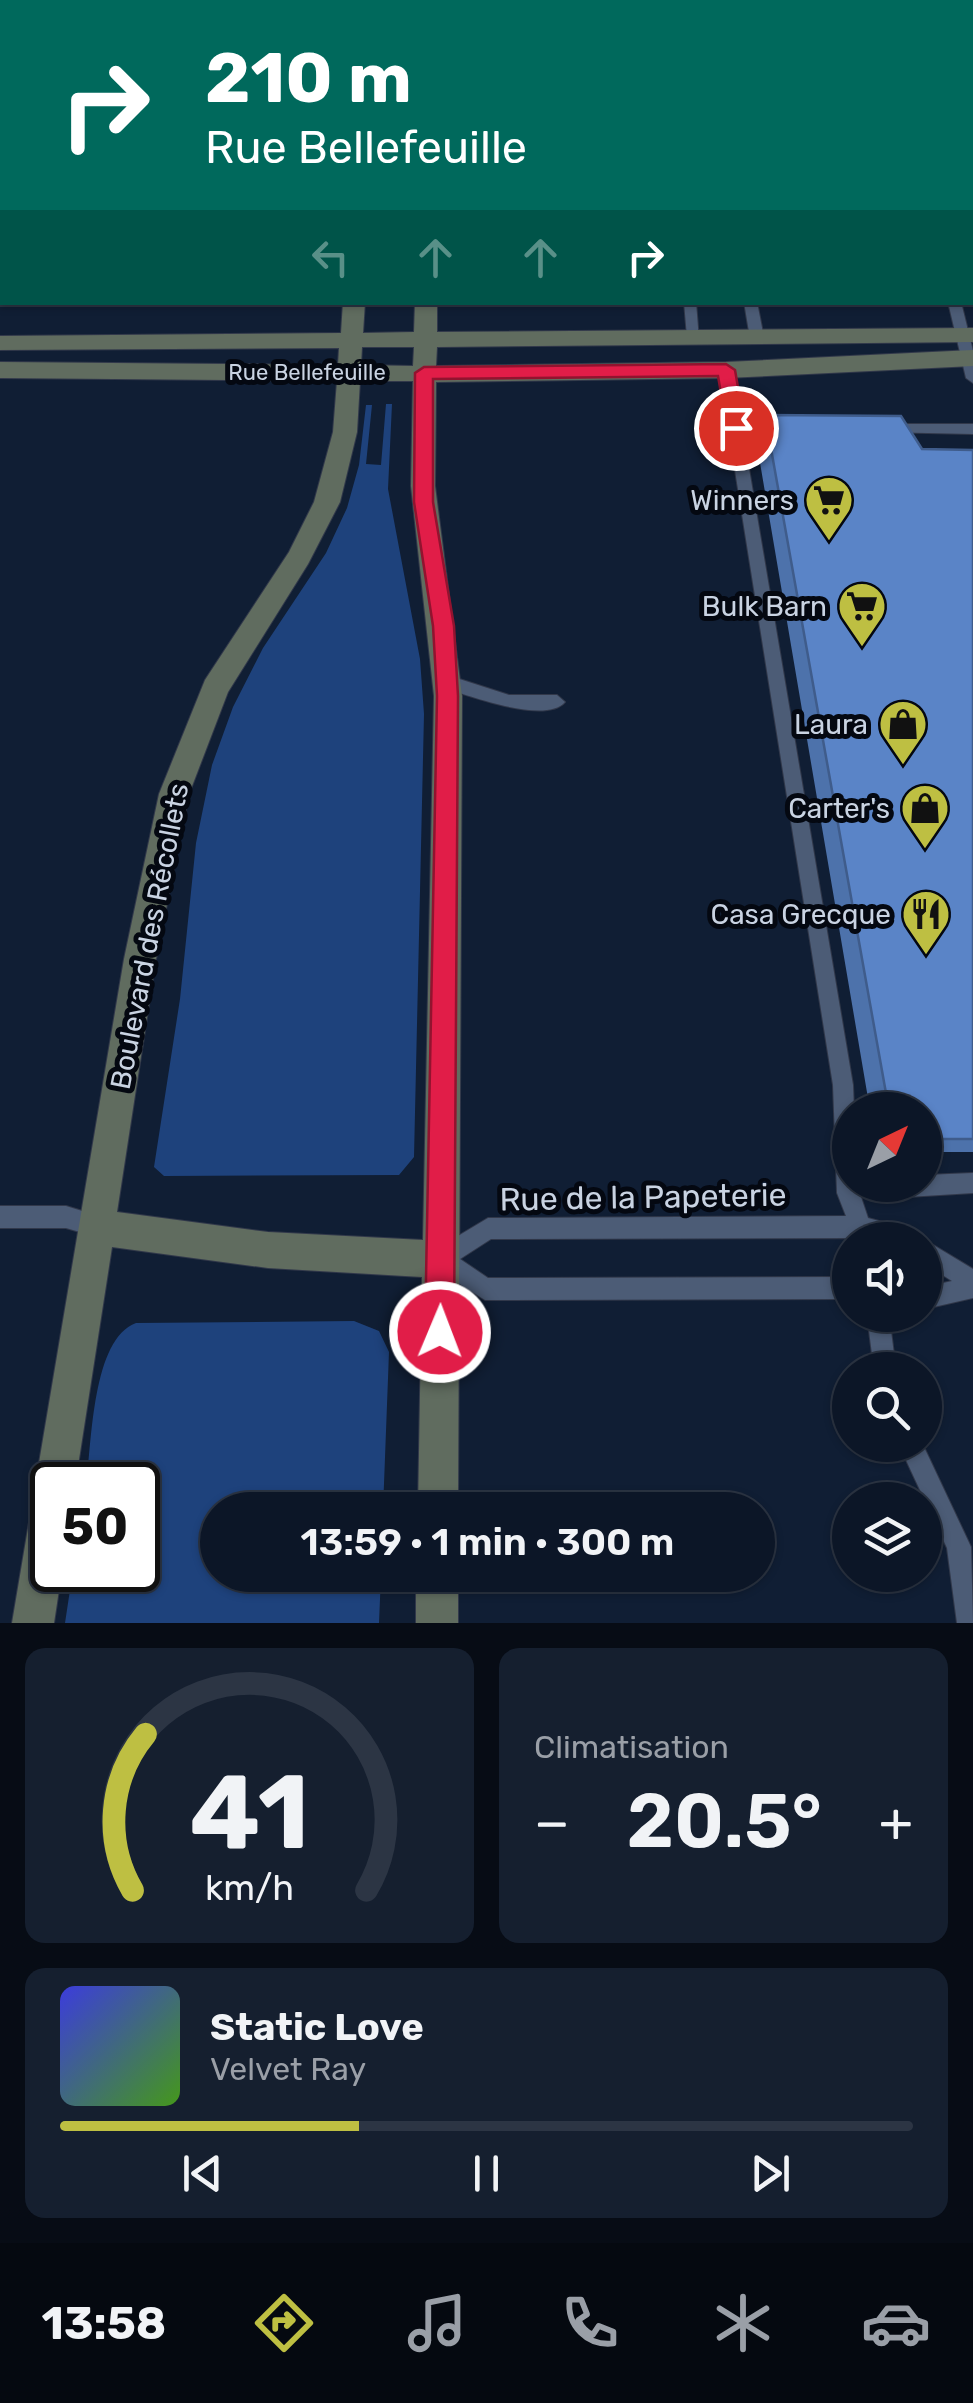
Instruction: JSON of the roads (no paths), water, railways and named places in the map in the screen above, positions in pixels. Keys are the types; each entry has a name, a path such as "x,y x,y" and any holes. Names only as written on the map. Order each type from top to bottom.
{"main road":[{"name":"Boulevard des Récollets","path":"59,1462 146,925 176,784 215,688 322,516 340,459 354,305"},
{"path":"426,305 424,502 447,682 438,1492"},
{"name":"Rue Bellefeuille","path":"0,370 352,355 424,339 694,336 970,353"},
{"name":"Rue Bellefeuille","path":"0,343 352,355 424,373 726,370 970,353"},
{"path":"96,1226 151,1237 373,1258 440,1259"},
{"path":"33,1623 38,1592"},
{"path":"436,1623 437,1592"}],"lane":[{"path":"690,305 694,336"},
{"path":"751,305 757,338"},
{"path":"955,305 970,353"},
{"path":"726,370 843,1092"},
{"path":"736,428 795,428"},
{"path":"874,429 973,430"},
{"path":"447,682 509,702 557,702"},
{"path":"942,1184 973,1182"},
{"path":"0,1217 66,1217 96,1226"},
{"name":"Rue de la Papeterie","path":"440,1259 488,1229 832,1234"},
{"path":"440,1259 485,1290 832,1288"},
{"path":"942,1263 973,1284"},
{"path":"942,1293 973,1284"},
{"path":"920,1462 959,1546 969,1623"}],"place":[{"name":"Winners","path":"829,542"},
{"name":"Bulk Barn","path":"862,648"},
{"name":"Laura","path":"903,766"},
{"name":"Carter's","path":"925,850"},
{"name":"Casa Grecque","path":"926,956"}]}
